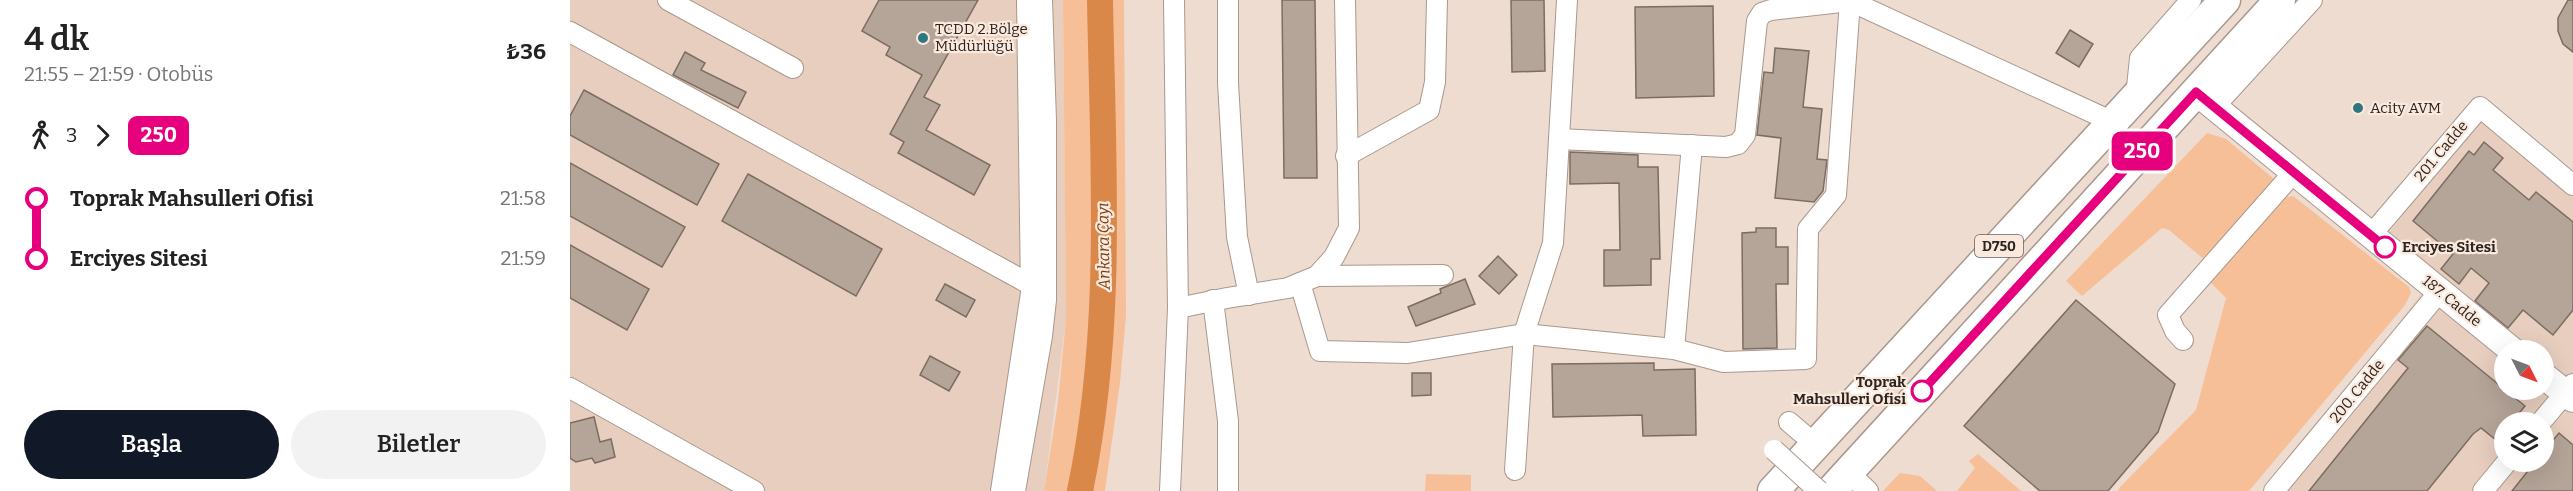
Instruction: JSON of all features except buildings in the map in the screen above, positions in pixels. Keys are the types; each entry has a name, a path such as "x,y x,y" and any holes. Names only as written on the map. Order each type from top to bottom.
{"highway":[{"name":"D750","path":"1773,491 2225,0"},
{"name":"D750","path":"1849,485 2205,100 2280,0"}],"main road":[{"name":"187. Cadde","path":"2205,100 2500,340"},
{"path":"2554,382 2570,392"}],"street":[{"path":"668,0 793,68"},
{"path":"1015,491 1042,336 1038,289 1027,0"},
{"path":"1001,491 1038,289 1046,121 1042,0"},
{"path":"1170,491 1178,308 1174,0"},
{"path":"1228,0 1228,83 1237,237 1249,296"},
{"path":"1178,308 1288,288 1309,279 1335,257 1349,228 1345,0"},
{"path":"1346,156 1429,110 1435,82 1437,0"},
{"path":"1515,470 1524,334 1553,243 1567,0"},
{"path":"1309,279 1320,351 1408,353 1524,334 1674,349 1724,362 1806,359 1808,229 1836,195 1849,0"},
{"path":"1559,139 1726,147 1738,144 1745,135 1757,21 1762,13 1849,0 2113,122"},
{"path":"2136,97 2140,58 2191,0"},
{"path":"2205,100 2312,0"},
{"path":"570,32 1038,289"},
{"name":"201. Cadde","path":"2372,235 2481,107 2573,185"},
{"path":"1674,349 1692,146"},
{"path":"2182,340 2168,315 2294,172"},
{"path":"1309,279 1443,275"},
{"name":"200. Cadde","path":"2274,491 2440,291"},
{"path":"1213,300 1228,421 1228,491"},
{"path":"570,388 754,491"},
{"path":"2551,412 2570,392"},
{"path":"1789,422 1816,445"},
{"path":"1774,450 1819,491"},
{"path":"2483,491 2499,472"}],"shaded area":[{"path":"570,0 1063,0 1066,319 1044,491 570,491"},
{"path":"1063,0 1124,0 1126,315 1120,383 1105,491 1044,491 1058,402 1066,319"},
{"path":"2482,113 2573,191 2573,491 2272,491 2421,294 2374,252"},
{"path":"2207,133 2226,139 2274,179 2274,182 2206,261 2169,230 2162,228 2082,296 2066,281"},
{"path":"2293,196 2409,287 2411,293 2405,305 2249,491 2118,491 2196,410 2226,298 2208,280 2284,198"},
{"path":"1978,454 2021,491 1957,491 1975,468 1969,461"},
{"path":"1900,473 1920,476 1937,491 1883,491"},
{"path":"1426,474 1471,475 1471,491 1425,491"}],"waterway":[{"name":"Ankara Çayı","path":"1080,491 1091,430 1102,308 1104,185 1100,0"}],"bus line":[{"name":"250","path":"1922,391 2196,92 2385,247"}],"place":[{"name":"TCDD 2.Bölge Müdürlüğü","path":"923,38"},
{"name":"Acity AVM","path":"2358,108"},
{"name":"Erciyes Sitesi","path":"2385,247"},
{"name":"Toprak Mahsulleri Ofisi","path":"1922,391"}]}
